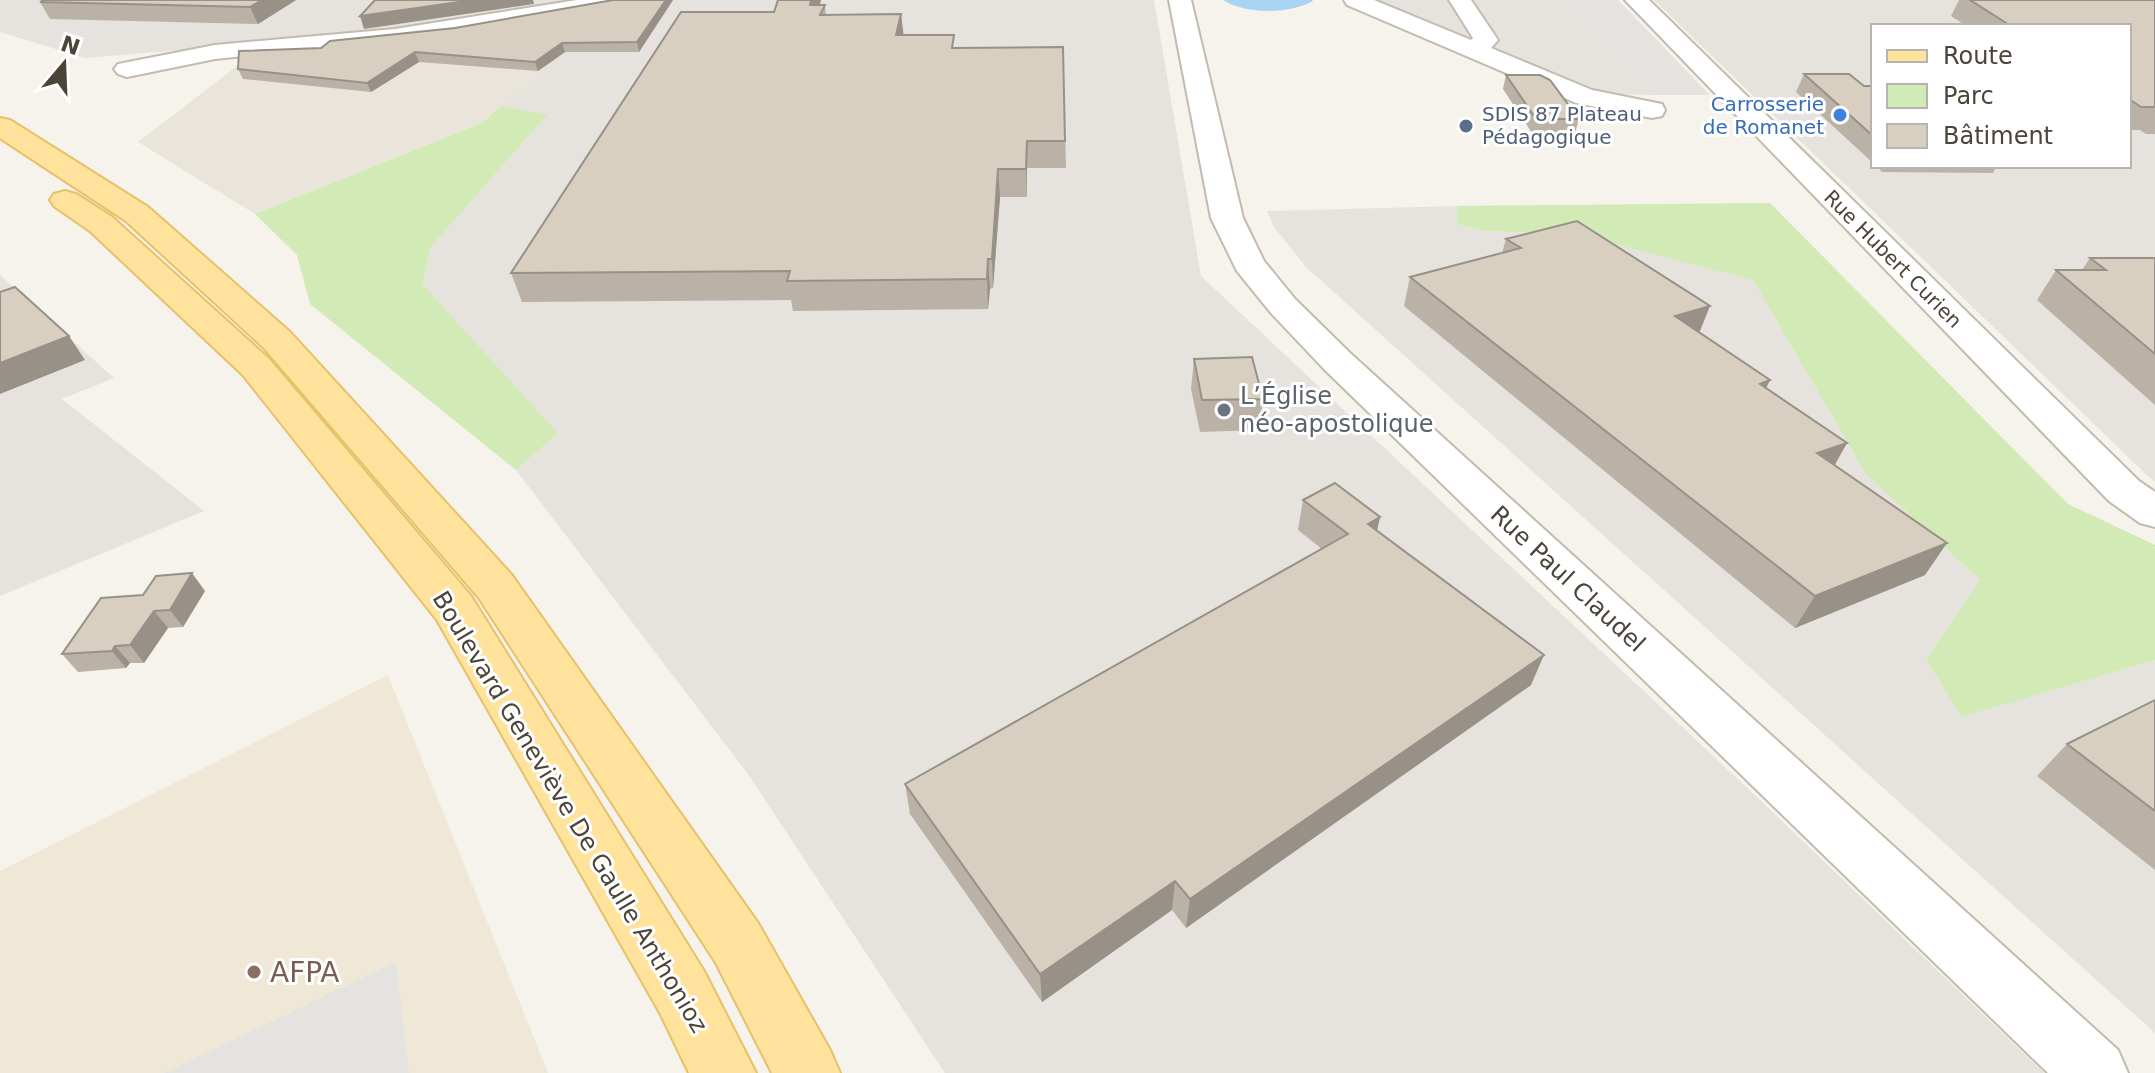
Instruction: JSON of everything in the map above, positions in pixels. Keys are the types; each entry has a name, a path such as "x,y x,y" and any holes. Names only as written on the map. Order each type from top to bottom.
{"main road":[{"name":"Boulevard Geneviève De Gaulle Anthonioz","path":"0,126 137,214 277,340 495,586 737,943 807,1073"},
{"name":"Boulevard Geneviève De Gaulle Anthonioz","path":"0,155 101,224 256,367 454,608 682,992 723,1073"}],"street":[{"name":"Rue Paul Claudel","path":"1180,0 1227,218 1249,264 1283,306 1337,361 2095,1073"},
{"path":"1355,0 1585,97 1652,110"},
{"path":"1460,0 1486,40 1475,49"},
{"name":"Rue Hubert Curien","path":"1636,0 2124,491 2155,513"},
{"path":"127,69 195,53 398,35 503,21 605,1"}],"shaded area":[{"path":"0,0 587,0 482,20 280,42 85,58 0,32"},
{"path":"662,0 1154,0 1201,276 1760,800 2044,1073 945,1073 748,774 516,470 558,433 423,286 430,248 546,116 501,106 601,20"},
{"path":"1370,0 1572,0 1656,95 1592,91"},
{"path":"1572,0 1618,0 1710,95 1656,95"},
{"path":"1654,0 2155,0 2155,482"},
{"path":"621,4 482,123 255,214 138,142 254,53"},
{"path":"1458,206 1456,224 1484,231 1579,235 1753,280 1866,474 1980,580 1926,660 1962,717 2155,660 2155,1033 1306,267 1274,227 1267,211"},
{"path":"0,275 114,378 62,399 204,511 0,596"},
{"name":"AFPA","path":"388,675 548,1073 0,1073 0,871"},
{"path":"396,962 409,1073 164,1073"}],"green space":[{"path":"501,106 547,115 430,248 423,285 558,433 516,470 310,304 297,255 255,214 482,123"},
{"path":"1770,203 2068,504 2155,545 2155,660 1962,717 1926,660 1980,580 1866,474 1753,280 1579,235 1484,231 1456,224 1458,206"}],"water":[{"path":"1223,0 1313,1 1268,11 1244,8"}],"building":[{"path":"262,0 250,7 40,2"},
{"path":"375,0 473,0 360,16"},
{"path":"613,0 666,0 637,42 562,43 535,62 415,52 367,83 238,69 239,51 321,48 330,41 455,28"},
{"path":"778,0 811,0 810,5 825,5 820,15 901,14 896,35 954,35 952,48 1063,47 1065,141 1027,141 1026,169 998,169 992,259 988,259 987,279 787,281 790,271 511,273 681,12 774,12"},
{"path":"1970,0 2155,0 2155,107 2141,107 2131,100 2131,24 2008,24"},
{"path":"1804,74 1849,74 1864,86 1871,86 1871,134"},
{"path":"1506,75 1540,75 1550,80 1579,119 1536,119"},
{"path":"1577,221 1710,306 1675,316 1770,380 1760,384 1847,443 1817,453 1947,543 1815,596 1410,277 1521,248 1506,239"},
{"path":"2090,258 2155,258 2155,354 2056,270 2106,270"},
{"path":"15,287 69,336 0,363 0,292"},
{"path":"1252,357 1263,399 1202,400 1194,359"},
{"path":"1335,483 1380,517 1368,524 1544,655 1190,899 1175,881 1040,974 905,784 1348,534 1303,500"},
{"path":"192,573 170,610 154,611 130,645 115,646 112,651 62,654 101,598 143,595 156,576"},
{"path":"2155,700 2155,811 2067,744"}],"place":[{"name":"Carrosserie de Romanet","path":"1840,115"},
{"name":"SDIS 87 Plateau Pédagogique","path":"1466,126"},
{"name":"L’Église néo-apostolique","path":"1224,410"},
{"name":"AFPA","path":"254,972"}]}
